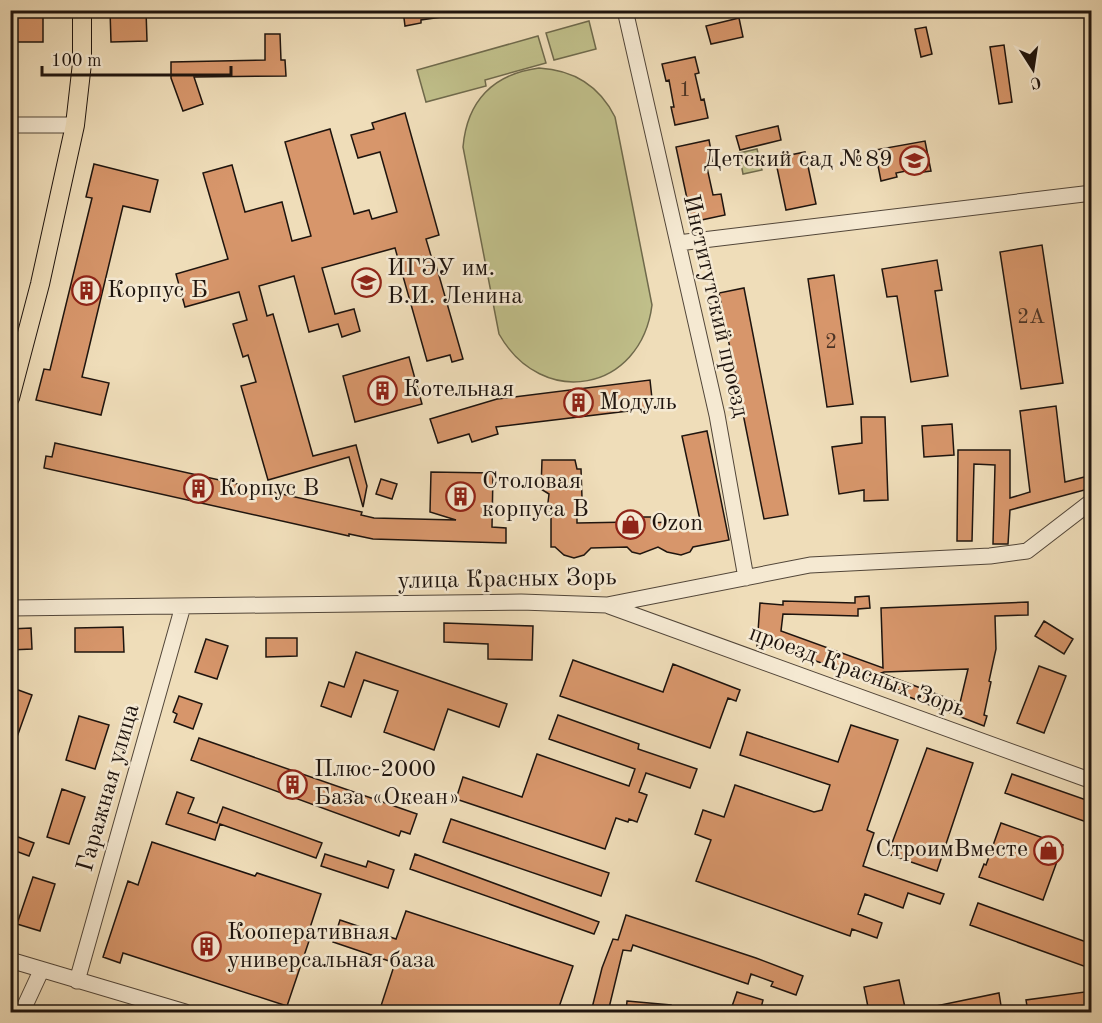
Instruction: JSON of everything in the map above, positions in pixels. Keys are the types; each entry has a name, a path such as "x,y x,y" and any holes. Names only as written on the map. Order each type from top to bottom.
{"main road":[{"path":"10,398 40,284 75,125 82,63 82,10"}],"street":[{"name":"Институтский проезд","path":"625,10 717,415 746,578"},
{"path":"10,125 75,125"},
{"path":"678,243 1092,193"},
{"name":"улица Красных Зорь","path":"10,608 509,602 607,605 810,565 990,556 1028,551 1092,501"},
{"name":"проезд Красных Зорь","path":"607,605 1092,781"},
{"name":"Гаражная улица","path":"78,981 183,606"},
{"path":"10,960 185,1012"},
{"path":"22,1012 41,971"}],"shaded area":[{"path":"589,21 596,49 554,60 546,33"},
{"path":"538,36 546,63 485,80 486,86 426,102 417,70"},
{"path":"539,68 563,72 584,81 601,96 615,117 652,305 644,334 630,357 610,372 588,381 563,381 540,374 517,358 499,334 463,147 470,116 485,92 508,76"},
{"path":"757,149 762,170 743,174 739,153"}],"building":[{"path":"10,10 43,10 43,42 10,42"},
{"path":"110,10 146,10 147,41 111,42"},
{"path":"403,10 441,10 441,17 421,20 421,23 405,26"},
{"path":"739,18 743,37 711,44 706,26"},
{"path":"926,27 932,54 921,57 915,29"},
{"path":"265,34 280,34 281,60 285,60 286,76 194,77 203,104 183,111 171,78 171,62 265,60"},
{"path":"1004,45 1012,102 999,104 990,47"},
{"path":"695,57 699,73 695,74 708,118 675,125 669,80 666,81 662,64"},
{"path":"405,113 439,235 426,239 432,259 434,258 463,359 452,362 450,355 427,361 395,248 322,268 335,314 354,309 360,331 342,337 338,324 309,332 294,276 259,286 267,316 273,314 313,456 356,445 367,486 363,507 349,457 268,480 241,386 256,382 248,355 243,357 233,324 247,320 239,292 185,307 176,274 228,259 203,173 232,165 245,212 282,202 292,241 311,236 285,142 330,129 354,214 369,210 372,219 397,212 380,152 358,158 351,135 374,129 372,123"},
{"path":"778,126 781,140 740,150 736,136"},
{"path":"709,140 713,161 706,163 713,195 721,194 725,215 692,222 676,147"},
{"path":"925,141 931,171 916,173 916,169 896,173 897,177 881,181 875,150"},
{"path":"805,152 816,204 786,210 775,158"},
{"name":"Корпус Б","path":"94,164 158,180 150,212 123,206 82,377 109,383 101,415 36,400 44,369 50,370 92,198 86,197"},
{"path":"1042,245 1063,383 1021,389 1000,252"},
{"path":"937,260 942,290 935,291 948,376 911,382 897,296 887,297 882,269"},
{"path":"834,275 853,404 827,407 808,279"},
{"path":"744,288 788,515 764,519 719,293"},
{"name":"Котельная","path":"409,357 422,404 355,422 343,376"},
{"name":"Модуль","path":"650,380 653,408 496,427 498,434 472,442 469,434 438,443 430,419 497,399"},
{"path":"1056,406 1065,482 1092,475 1092,488 1010,510 1008,544 993,544 995,465 974,464 972,541 957,541 958,450 1010,450 1010,498 1030,492 1020,411"},
{"path":"861,417 885,417 888,500 864,501 864,490 839,494 832,447 862,443"},
{"path":"952,424 954,455 924,457 922,426"},
{"path":"707,431 729,540 693,547 690,552 681,555 658,547 640,554 632,552 627,547 591,548 584,555 574,558 551,547 551,511 547,511 549,494 541,489 542,460 575,460 577,469 581,469 582,498 577,499 577,523 632,522 632,517 651,517 651,523 700,520 682,436"},
{"name":"Корпус В","path":"55,443 362,512 361,515 374,518 456,520 430,512 431,472 493,473 492,527 506,528 506,543 373,539 349,534 349,536 44,468 46,456 52,457"},
{"path":"381,479 397,484 392,499 376,494"},
{"path":"869,596 870,608 858,609 858,616 783,614 781,631 883,668 881,608 1028,602 1028,615 995,616 996,649 989,681 991,682 984,726 904,695 905,692 784,650 784,648 757,646 760,603 783,605 783,601 855,603 855,597","holes":["968,669 960,703 881,673"]},
{"path":"1044,621 1073,639 1064,654 1035,636"},
{"path":"444,623 533,626 532,660 488,659 488,644 444,642"},
{"path":"123,627 124,652 75,652 75,628"},
{"path":"31,628 32,649 10,650 10,629"},
{"path":"266,638 297,638 297,656 266,657"},
{"path":"206,639 228,646 217,679 195,672"},
{"path":"356,652 507,704 499,727 448,709 434,750 384,732 398,691 364,680 351,717 321,706 329,682 344,687"},
{"path":"573,660 663,692 673,664 740,690 736,701 728,698 710,748 560,696"},
{"path":"1039,666 1066,676 1044,733 1017,723"},
{"path":"10,687 32,695 12,751 10,751"},
{"path":"179,696 202,704 193,729 174,722 177,714 173,712"},
{"path":"558,715 639,744 638,749 697,769 690,788 646,773 639,792 647,795 637,822 616,818 605,849 456,799 463,777 522,797 537,754 629,786 635,769 549,739"},
{"path":"79,716 109,725 95,769 66,760"},
{"path":"851,725 898,740 867,830 874,833 863,866 944,894 940,904 908,893 903,908 865,894 858,914 882,923 877,938 852,929 850,936 696,881 711,840 695,834 703,810 724,817 735,785 814,812 822,810 830,785 740,755 747,732 838,762"},
{"name":"Плюс-2000 База «Океан»","path":"199,738 417,814 410,834 401,831 399,836 191,760"},
{"path":"927,748 973,763 937,871 888,854"},
{"path":"1012,774 1092,802 1092,824 1005,793"},
{"path":"62,789 85,797 69,844 47,837"},
{"path":"177,792 194,798 188,813 217,823 223,807 322,843 316,858 220,824 215,840 166,824"},
{"path":"451,819 609,873 601,896 443,842"},
{"path":"1001,823 1063,845 1043,900 979,877 984,864 986,865"},
{"path":"10,834 34,843 29,856 10,849"},
{"name":"Кооперативная универсальная база","path":"152,842 255,876 257,873 321,894 306,940 309,941 287,1006 123,953 120,963 103,957 128,881 138,885"},
{"path":"325,854 366,867 368,861 394,870 388,888 321,866"},
{"path":"415,854 599,922 594,934 410,869"},
{"path":"33,877 55,884 40,931 17,924"},
{"path":"978,903 1092,944 1092,969 970,925"},
{"path":"406,911 573,966 558,1010 553,1008 552,1012 379,1012 395,963 333,942 340,920 396,939"},
{"path":"626,915 803,976 796,995 771,986 773,982 751,974 748,984 633,945 631,951 623,950 608,1012 591,1012 602,968 613,939 618,940"},
{"path":"899,980 906,1012 869,1012 864,987"},
{"path":"1092,991 1092,1012 1028,1012 1026,1000"},
{"path":"737,992 763,1000 760,1012 730,1012"},
{"path":"999,993 1002,1012 927,1012 926,1008"},
{"path":"627,1001 671,1005 671,1012 626,1012"}],"place":[{"name":"Детский сад №89","path":"914,160"},
{"name":"ИГЭУ им. В.И. Ленина","path":"366,283"},
{"name":"Корпус Б","path":"86,291"},
{"name":"Котельная","path":"382,390"},
{"name":"Модуль","path":"578,403"},
{"name":"Корпус В","path":"198,489"},
{"name":"Столовая корпуса В","path":"461,496"},
{"name":"Ozon","path":"630,524"},
{"name":"Плюс-2000 База «Океан»","path":"293,784"},
{"name":"СтроимВместе","path":"1049,850"},
{"name":"Кооперативная универсальная база","path":"206,947"}]}
